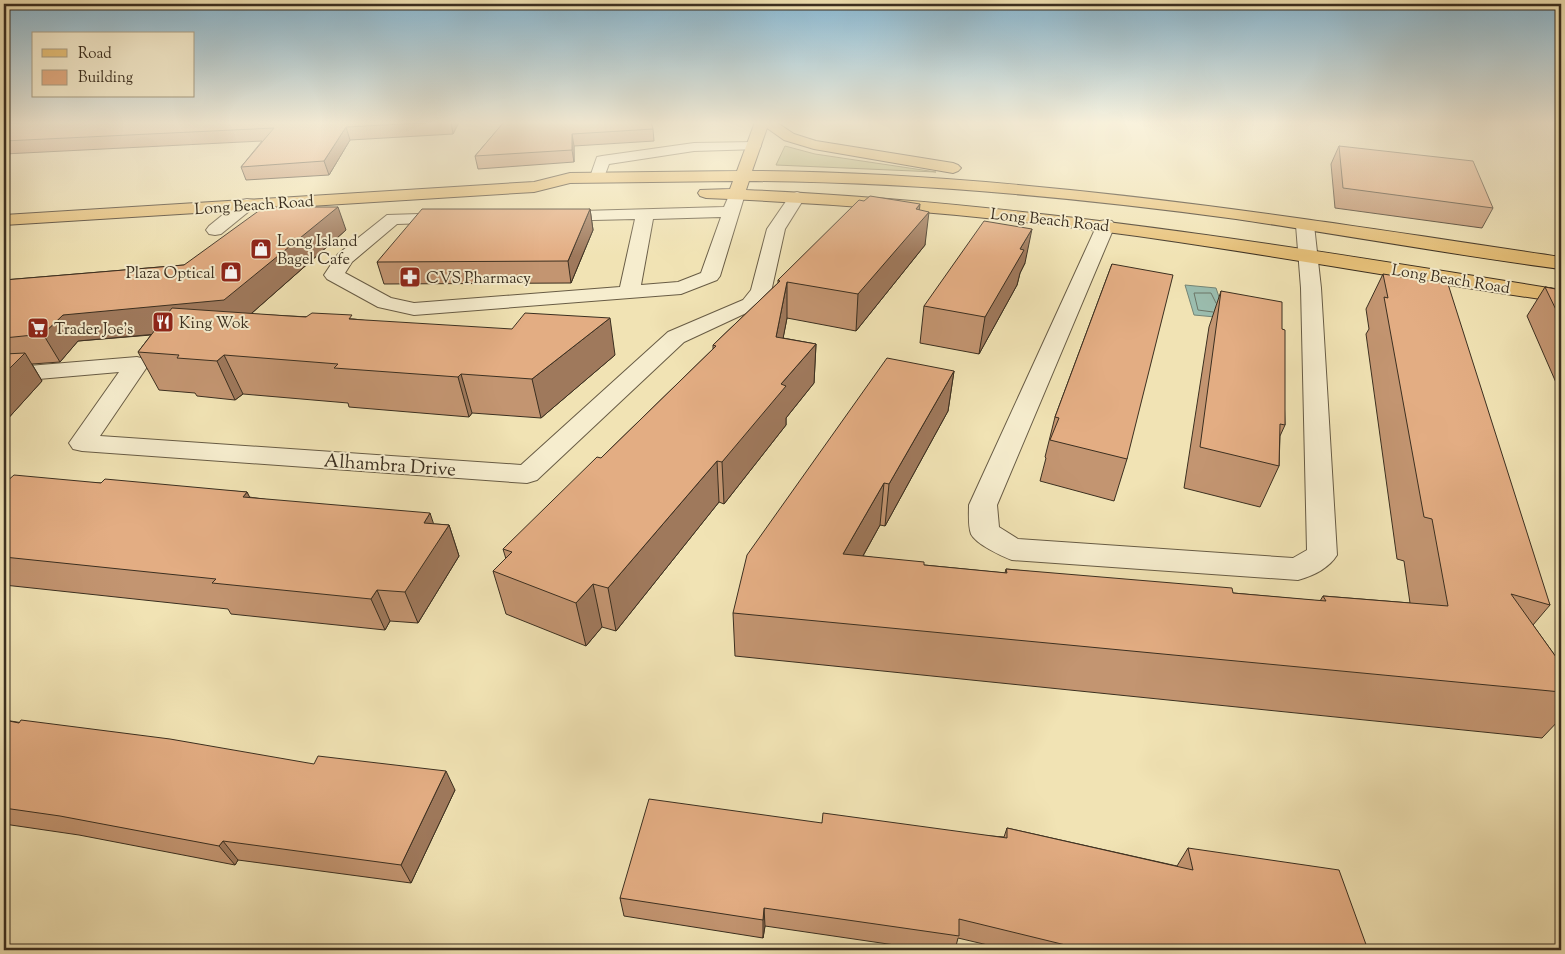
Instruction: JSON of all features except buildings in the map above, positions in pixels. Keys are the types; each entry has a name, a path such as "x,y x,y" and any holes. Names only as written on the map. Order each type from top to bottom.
{"main road":[{"path":"734,203 747,167"},
{"path":"942,167 1198,209"},
{"name":"Long Beach Road","path":"534,187 570,178 744,175 863,179 978,186 1198,209 1561,263"},
{"name":"Long Beach Road","path":"4,220 534,187 589,193"},
{"name":"Long Beach Road","path":"694,193 734,203 797,197 1011,214 1106,225 1309,255 1561,296"}],"street":[{"path":"598,177 600,167"},
{"name":"Alhambra Drive","path":"4,375 137,364 82,443 527,474 676,337 750,304 761,292 776,229 797,197"},
{"path":"470,218 393,219 345,258 334,275 385,303 414,309 680,288 710,276 734,203 645,214 538,216"},
{"path":"215,230 247,204"},
{"path":"629,293 645,214"},
{"path":"1106,225 983,505 985,532 1012,549 1298,570 1322,555 1309,255 1305,224"}],"green space":[{"path":"811,167 899,167 936,172"}],"water":[{"path":"1185,285 1216,288 1226,318 1194,315"}],"place":[{"name":"Long Island Bagel Cafe","path":"261,249"},
{"name":"Plaza Optical","path":"231,272"},
{"name":"CVS Pharmacy","path":"410,277"},
{"name":"King Wok","path":"163,322"},
{"name":"Trader Joe's","path":"38,328"}]}
